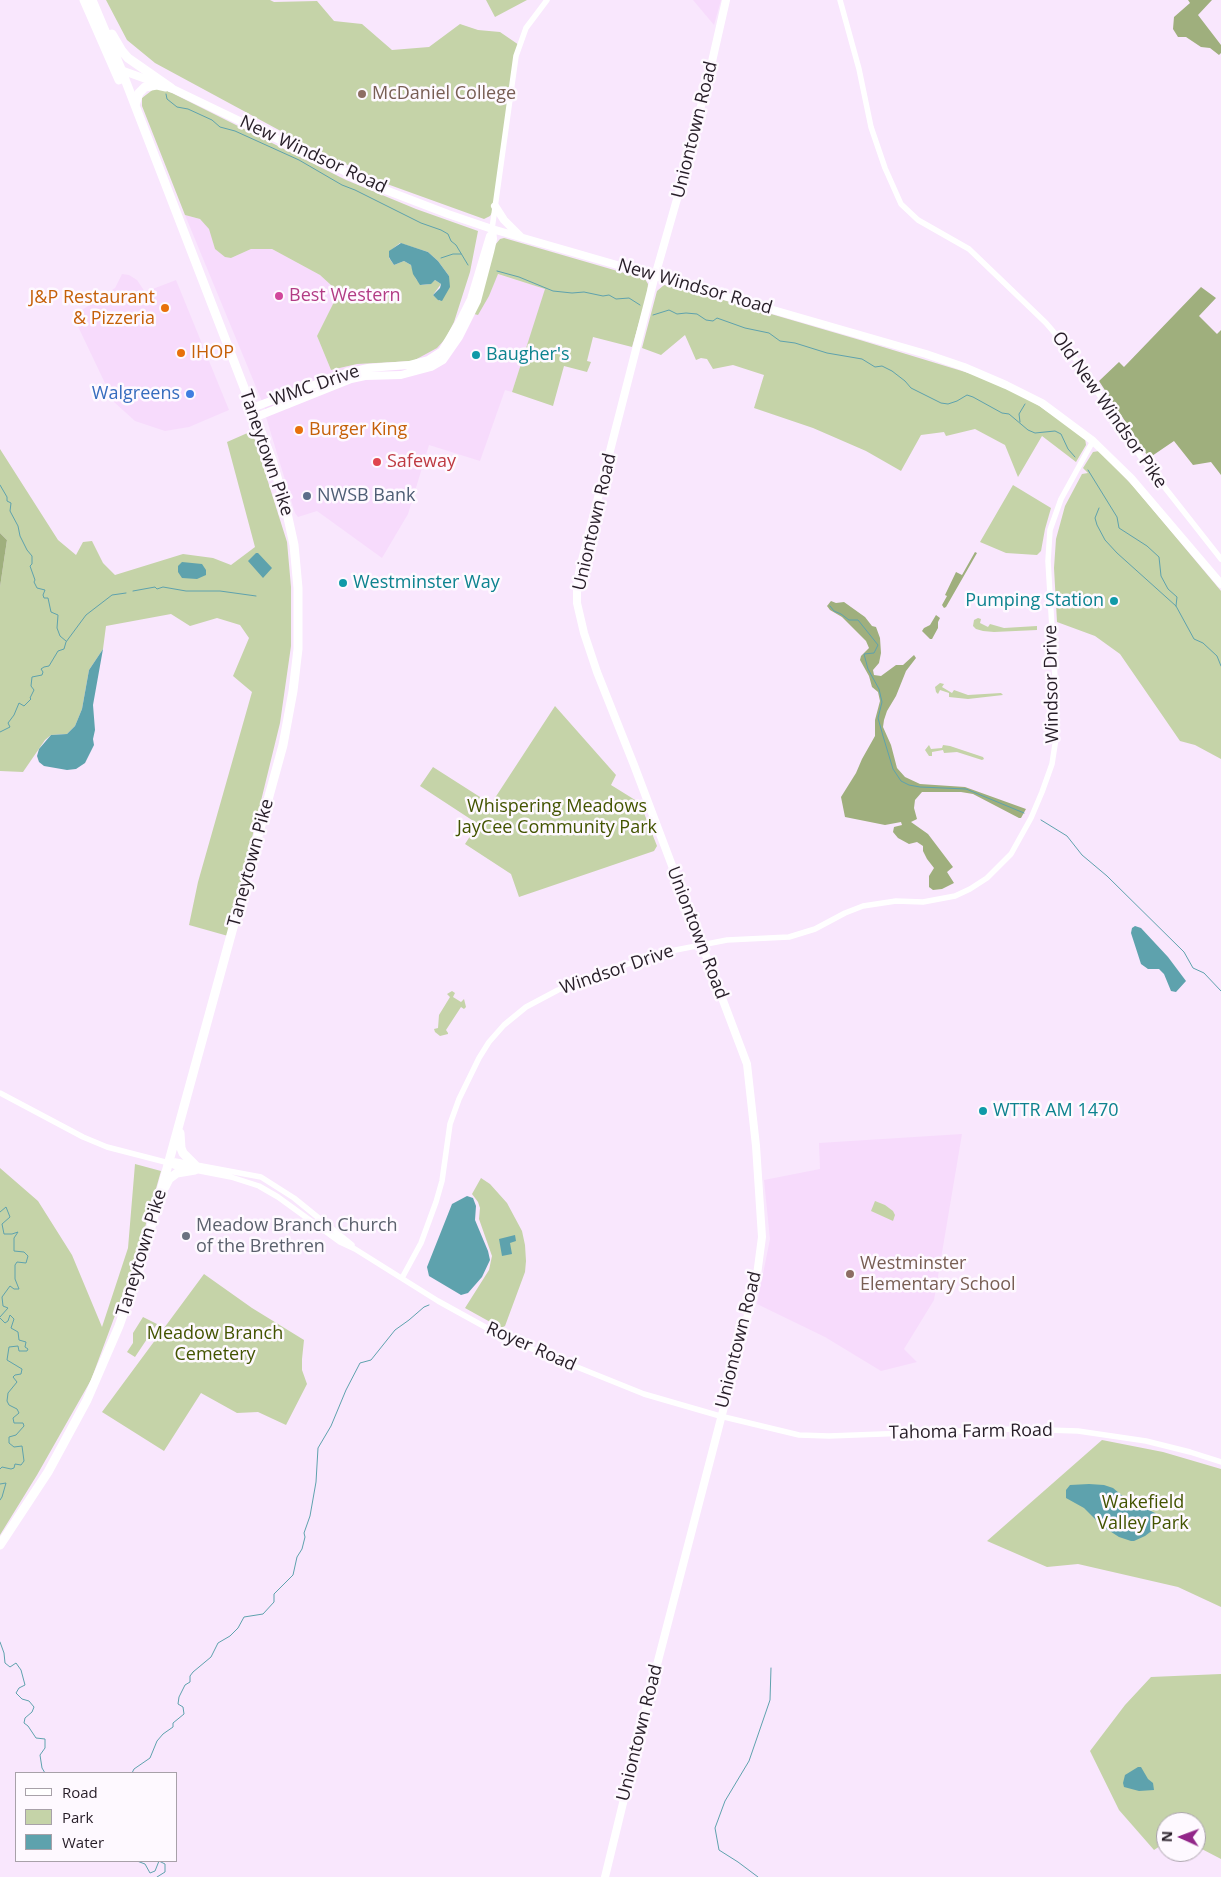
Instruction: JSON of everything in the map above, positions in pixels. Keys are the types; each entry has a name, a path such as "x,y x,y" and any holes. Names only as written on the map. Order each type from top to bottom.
{"highway":[{"path":"84,0 117,68"},
{"path":"93,0 117,68"},
{"path":"93,0 122,51 136,64 172,88"},
{"name":"Taneytown Pike","path":"0,1545 48,1472 68,1436 98,1377 127,1303 159,1201 280,753 288,721 296,672 299,619 294,545 279,482 135,105 117,68"},
{"name":"Taneytown Pike","path":"117,68 156,162"},
{"path":"135,105 139,93 145,87 157,85 172,88"},
{"path":"159,1201 169,1179 174,1175 195,1167 180,1148 181,1118"}],"main road":[{"name":"Uniontown Road","path":"605,1877 652,1684 757,1275 761,1252 756,1146 747,1064 597,672 584,633 577,603 577,585 580,568 655,275 712,66 726,0"},
{"name":"New Windsor Road","path":"117,68 172,88 388,191 492,230 655,275 926,354 971,369 1006,385 1042,403 1093,441 1131,478 1221,584"},
{"path":"495,206 504,220 522,238"},
{"name":"WMC Drive","path":"254,413 346,373 368,368 409,365 428,360 442,351 462,319 492,230"}],"street":[{"path":"492,230 516,56 526,28 547,0"},
{"name":"Old New Windsor Pike","path":"840,0 859,69 873,133 885,168 901,204 918,220 969,248 1046,323 1074,356 1140,456 1221,559"},
{"name":"Windsor Drive","path":"402,1278 422,1243 436,1202 442,1181 447,1136 455,1109 479,1058 499,1030 526,1006 558,990 642,958 728,940 796,935 826,924 856,908 878,903 896,901 923,902 946,899 962,893 979,883 1011,854 1031,818 1042,792 1052,764 1056,738 1056,700 1048,561 1050,530 1061,499 1093,441"},
{"name":"Royer Road","path":"0,1093 94,1142 117,1151 168,1163 175,1161 195,1167 261,1177 309,1209 355,1249 446,1305 505,1338 644,1394 720,1416"},
{"name":"Tahoma Farm Road","path":"720,1416 799,1435 816,1436 1015,1428 1078,1431 1146,1440 1221,1462"}],"shaded area":[{"path":"693,0 721,0 714,25"},
{"path":"185,215 200,219 210,229 215,249 231,258 251,249 272,249 320,275 332,286 336,293 334,302 317,336 331,370 357,364 387,363 446,338 454,322 474,314 489,296 497,274 546,289 512,392 505,390 480,461 429,445 408,514 382,558 317,511 298,517 295,513 266,417 268,416"},
{"path":"122,274 129,275 137,280 145,292 176,280 229,410 189,427 165,431 135,421 114,402 73,316 115,288"},
{"name":"Westminster Elementary School","path":"962,1134 934,1300 904,1349 917,1362 881,1371 825,1337 757,1304 770,1239 764,1180 820,1169 819,1143"}],"green space":[{"name":"McDaniel College","path":"106,0 317,1 334,21 362,24 392,50 429,47 460,24 478,30 500,32 519,45 493,211 490,216 484,219 387,184 314,149 155,63 127,40"},
{"path":"486,0 527,0 495,17"},
{"path":"1188,0 1212,0 1198,15 1221,45 1221,53 1219,55 1210,48 1201,47 1186,37 1178,37 1173,29 1174,17 1190,3"},
{"path":"155,88 164,89 346,180 416,209 478,231 470,272 454,322 446,338 437,348 413,361 357,364 331,370 317,336 334,302 336,293 332,286 320,275 272,249 251,249 231,258 225,257 215,249 209,229 200,219 185,215 142,106 142,98","holes":["400,243 428,252 438,261 449,276 440,301 433,295 441,284 435,280 430,284 422,285 416,279 411,265 404,261 394,265 389,258 391,250"]},
{"path":"504,238 645,279 648,284 647,295 632,347 593,337 587,361 591,362 587,372 564,366 553,406 512,392 545,289 498,274 489,296 478,315 474,314 480,300 495,245 500,239"},
{"path":"664,285 706,295 975,375 1038,405 1085,438 1086,445 1076,462 1042,436 1018,477 1005,445 975,429 946,436 944,432 921,435 901,471 866,451 813,428 754,408 764,375 733,365 713,369 707,359 701,358 696,360 685,335 661,355 642,348 657,291"},
{"path":"1201,287 1216,298 1199,316 1217,334 1221,330 1221,475 1211,462 1193,465 1174,441 1149,458 1099,381 1119,362 1124,367"},
{"path":"252,431 287,542 291,587 291,646 280,723 228,936 189,925 198,882 252,692 233,676 249,638 240,625 217,618 190,626 171,614 106,626 103,649 89,670 82,709 75,726 67,734 51,735 45,740 23,772 0,771 0,587 7,540 0,533 0,449 58,540 76,555 83,542 92,541 103,563 115,575 183,554 213,558 231,565 255,547 227,442"},
{"path":"1099,451 1133,486 1221,591 1221,759 1195,745 1180,741 1120,654 1095,636 1057,622 1054,568 1056,539 1065,506 1082,474 1088,473 1083,468 1093,452"},
{"path":"1013,485 1051,508 1041,551 1037,555 1006,553 980,542"},
{"path":"0,533 7,540 0,587"},
{"path":"975,552 977,553 944,608 942,605 947,596 945,595 956,572 962,575"},
{"path":"831,601 836,603 844,602 865,617 872,626 876,627 880,638 881,653 879,663 873,670 874,675 881,676 896,665 903,665 914,655 916,658 906,671 896,696 887,711 883,727 891,745 897,768 905,777 920,784 965,787 1026,809 1021,818 1019,818 973,794 961,792 922,792 915,800 914,808 917,819 911,822 928,834 953,867 947,872 954,883 942,889 933,890 929,887 929,876 934,868 923,851 923,846 917,842 909,844 898,838 893,832 894,827 902,825 901,822 885,825 845,817 841,797 875,736 875,720 880,701 878,692 872,687 869,676 860,660 861,656 869,648 866,641 842,617 830,610 827,606"},
{"path":"936,615 940,618 938,628 932,639 930,639 922,631 930,625"},
{"path":"981,619 980,623 988,627 990,624 1004,628 1037,626 1037,630 983,631 973,626 974,620"},
{"path":"940,683 944,684 942,687 952,693 954,690 968,695 1001,693 1003,695 968,699 949,697 949,693 940,690 938,694 936,692 935,687"},
{"name":"Whispering Meadows JayCee Community Park","path":"555,706 616,775 611,785 640,803 657,846 654,851 519,897 511,874 465,844 478,824 420,786 433,767 491,804"},
{"path":"929,745 931,749 942,748 943,745 950,746 983,757 984,759 957,752 944,753 943,750 932,752 932,756 929,756 925,750"},
{"path":"452,991 455,993 453,997 461,1002 464,999 466,1007 464,1009 461,1007 446,1030 448,1034 440,1036 434,1029 438,1028 439,1015 450,997 447,994"},
{"path":"135,1164 161,1171 136,1259 91,1380 37,1475 0,1535 0,1168 38,1201 72,1255 102,1327 128,1248"},
{"path":"481,1178 490,1184 507,1203 522,1231 525,1245 525,1272 505,1326 501,1328 465,1308 489,1270 492,1256 479,1219 480,1208 472,1194"},
{"path":"875,1201 893,1211 895,1215 893,1221 871,1211"},
{"name":"Meadow Branch Cemetery","path":"204,1274 252,1308 304,1340 302,1370 307,1384 286,1425 258,1412 237,1413 201,1393 164,1451 102,1412"},
{"path":"143,1317 157,1324 135,1357 127,1352 133,1343 133,1333"},
{"name":"Wakefield Valley Park","path":"1102,1440 1163,1452 1221,1469 1221,1607 1178,1587 1078,1564 1047,1567 987,1541"},
{"path":"1221,1674 1221,1859 1206,1851 1206,1812 1156,1812 1156,1849 1154,1850 1119,1810 1090,1751 1125,1705 1151,1677"}],"water":[{"path":"401,243 428,252 438,261 449,276 450,287 442,301 433,295 440,288 441,284 435,280 431,284 420,285 413,274 411,265 404,261 394,265 389,257 389,251"},
{"path":"256,553 272,568 263,578 248,561"},
{"path":"182,562 202,564 206,570 206,575 197,579 182,578 178,572 178,566"},
{"path":"103,649 93,705 94,745 85,763 76,769 67,770 44,766 39,762 37,756 39,749 51,735 67,734 75,726 82,709 89,670"},
{"path":"1135,926 1141,928 1168,957 1186,981 1176,992 1171,991 1164,974 1159,969 1148,969 1141,964 1131,933 1132,928"},
{"path":"467,1196 473,1198 476,1206 475,1220 490,1260 482,1277 468,1293 461,1295 429,1276 427,1267 452,1204"},
{"path":"515,1235 516,1241 510,1243 512,1254 502,1256 499,1239"},
{"path":"1089,1484 1113,1488 1125,1498 1155,1513 1162,1523 1145,1536 1134,1541 1119,1537 1102,1526 1084,1508 1066,1498 1066,1490 1070,1485"},
{"path":"1141,1767 1148,1779 1153,1783 1154,1790 1139,1791 1124,1787 1125,1775"}],"waterway":[{"path":"166,94 167,99 177,107 188,109 212,120 220,127 235,131 299,160 342,185 421,223 441,230 448,234 468,265"},
{"path":"441,258 453,254 461,254"},
{"path":"497,271 519,277 553,291 609,295 616,299 629,298 640,305"},
{"path":"653,315 669,310 677,314 697,314 706,320 713,321 717,318 745,328 769,333 780,341 795,343 827,353 862,359 875,367 882,366 892,371 911,388 941,403 948,404 967,395 1002,413 1009,414 1028,430 1035,433 1055,431 1061,434 1068,449 1075,457"},
{"path":"1020,422 1019,414 1025,404"},
{"path":"1088,470 1117,517 1119,528 1147,546 1159,557 1161,576 1168,589 1177,597 1176,606"},
{"path":"0,485 7,497 7,501 11,503 10,511 18,526 20,536 32,556 32,564 30,566 34,582 37,588 45,590 44,598 48,598 51,612 58,615 57,628 60,636 66,641"},
{"path":"1099,508 1095,518 1105,540 1176,606 1194,639 1203,643 1217,656 1221,666"},
{"path":"133,591 163,587 186,591 220,591 256,596"},
{"path":"0,732 10,727 8,723 19,703 24,706 31,699 34,690 31,686 32,677 42,675 41,669 49,666 58,651 64,649 66,642 86,615 112,595 126,593"},
{"path":"830,606 834,611 849,620 858,620 878,645 874,653 864,654 868,669 879,689 882,702 878,718 883,736 893,769 901,781 920,787 966,789 1024,813"},
{"path":"1041,820 1067,836 1082,855 1107,876 1184,952 1193,968 1204,973 1221,991"},
{"path":"0,1212 6,1207 10,1217 2,1224 4,1234 18,1232 14,1238 14,1251 24,1252 28,1256 26,1263 17,1262 15,1265 15,1279 19,1289 14,1289 10,1286 2,1297 3,1306 8,1308 0,1317"},
{"path":"132,1772 150,1758 157,1741 184,1714 183,1707 178,1704 179,1697 185,1685 190,1682 190,1676 193,1672 211,1657 218,1643 230,1636 238,1628 244,1617 263,1614 274,1602 274,1594 293,1575 310,1516 316,1482 318,1448 331,1426 346,1390 360,1363 371,1360 395,1330 429,1305"},
{"path":"0,1318 5,1323 10,1315 14,1319 11,1328 18,1332 19,1340 26,1342 25,1347 28,1349 27,1351 19,1351 18,1346 9,1347 7,1360 22,1369 21,1374 13,1377 17,1382 8,1393 7,1401 19,1413 13,1418 14,1423 23,1423 24,1426 16,1435 9,1437 9,1443 14,1447 22,1446 24,1461 21,1465 15,1464 14,1468 2,1467 0,1469"},
{"path":"0,1484 6,1483 0,1500"},
{"path":"0,1642 5,1663 10,1667 16,1663 21,1670 25,1685 19,1688 16,1693 22,1699 29,1701 34,1707 32,1712 25,1718 24,1723 36,1738 45,1739 45,1748 40,1755 44,1772"},
{"path":"758,1877 719,1850 715,1828 725,1801 749,1761 770,1700 771,1668"},
{"path":"140,1862 145,1864 150,1873 155,1871 159,1862"},
{"path":"157,1877 165,1872 165,1864 161,1862"}],"place":[{"name":"McDaniel College","path":"362,94"},
{"name":"Best Western","path":"279,296"},
{"name":"J&P Restaurant & Pizzeria","path":"165,308"},
{"name":"IHOP","path":"181,353"},
{"name":"Baugher's","path":"476,355"},
{"name":"Walgreens","path":"190,394"},
{"name":"Burger King","path":"299,430"},
{"name":"Safeway","path":"377,462"},
{"name":"NWSB Bank","path":"307,496"},
{"name":"Westminster Way","path":"343,583"},
{"name":"Pumping Station","path":"1114,601"},
{"name":"WTTR AM 1470","path":"983,1111"},
{"name":"Meadow Branch Church of the Brethren","path":"186,1236"},
{"name":"Westminster Elementary School","path":"850,1274"}]}
